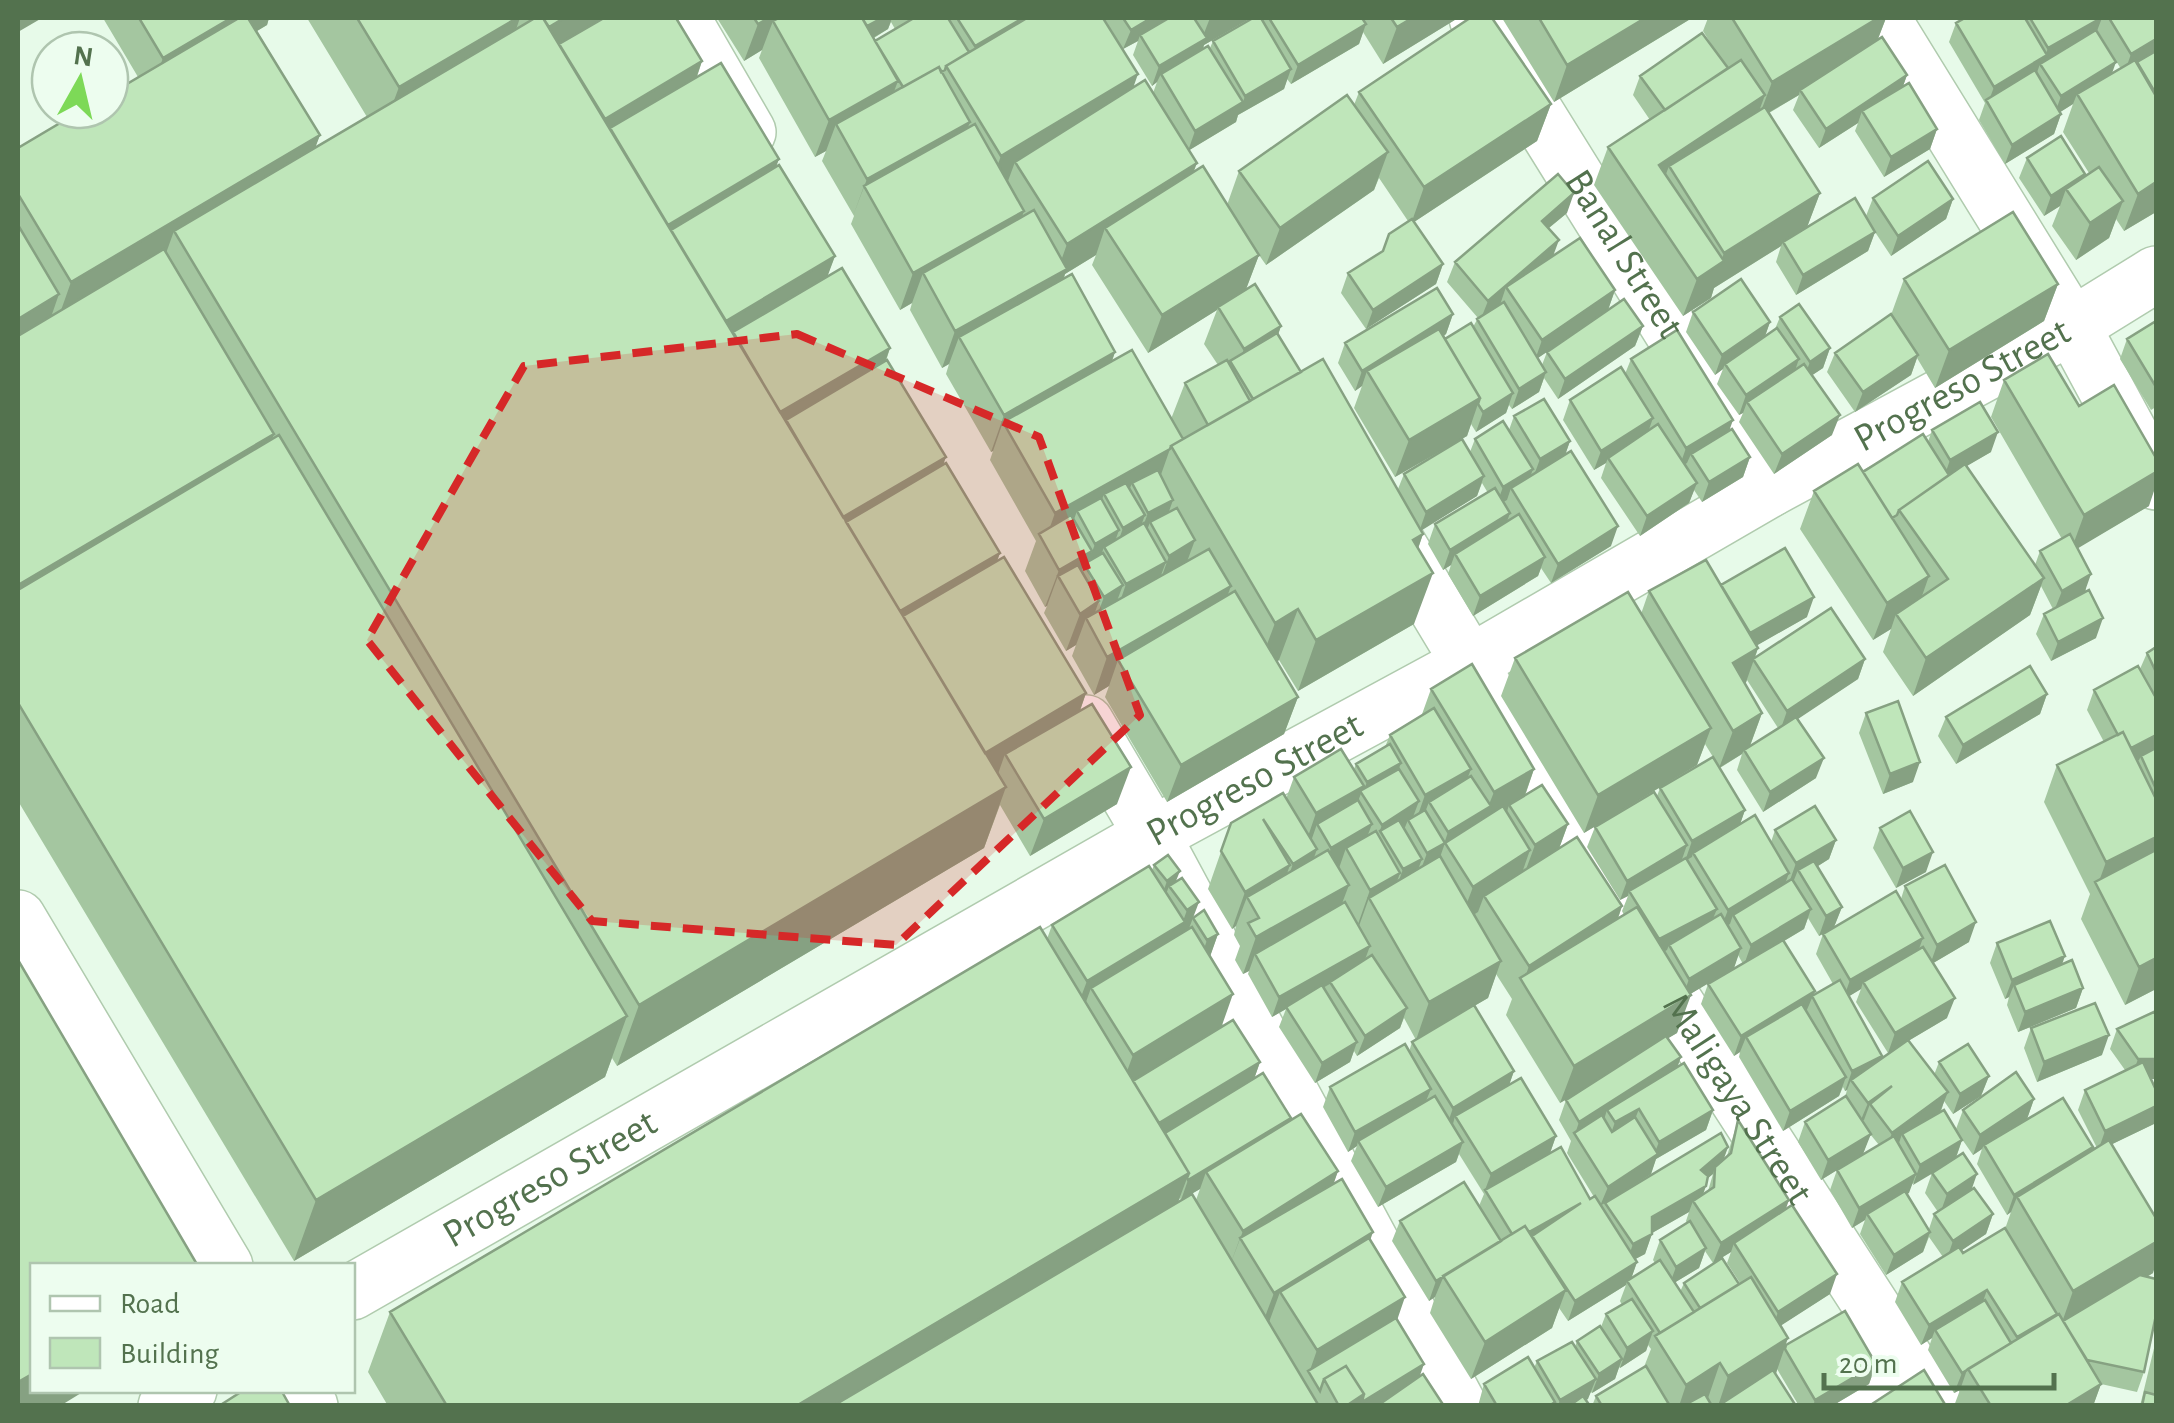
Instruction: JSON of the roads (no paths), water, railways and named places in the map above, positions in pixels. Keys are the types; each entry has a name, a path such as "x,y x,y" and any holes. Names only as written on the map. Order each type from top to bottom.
{"street":[{"path":"682,18 770,171"},
{"name":"Banal Street","path":"1477,18 1770,489"},
{"path":"1882,18 2072,326 2156,482"},
{"name":"Progreso Street","path":"355,1290 1152,834 1470,663 1770,489 2072,326 2156,274"},
{"name":"Maligaya Street","path":"1358,478 1656,973 1927,1390"},
{"path":"1063,682 1152,834 1459,1406"},
{"path":"18,918 223,1263"},
{"path":"1865,1406 1927,1390"}]}
